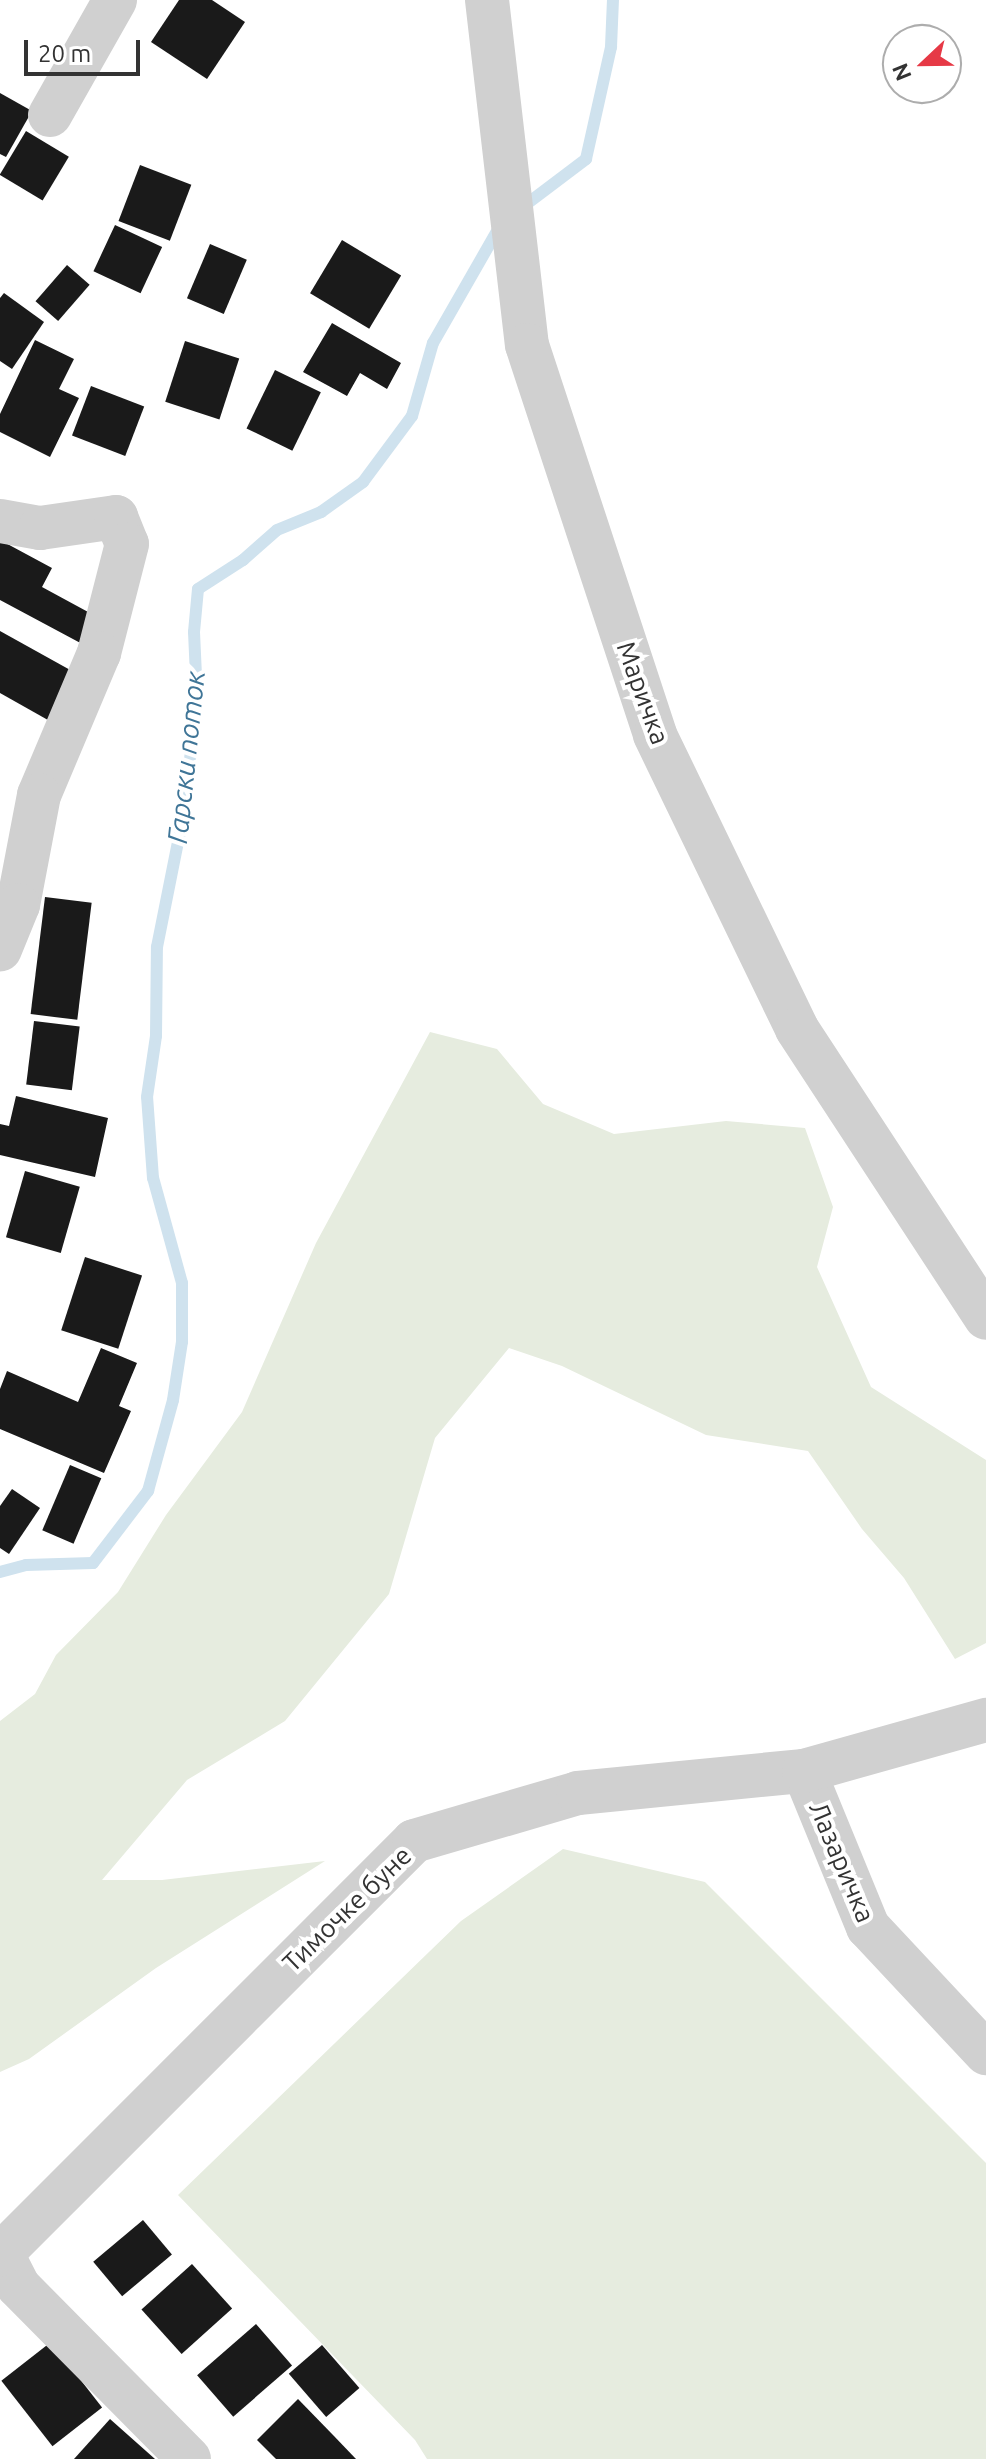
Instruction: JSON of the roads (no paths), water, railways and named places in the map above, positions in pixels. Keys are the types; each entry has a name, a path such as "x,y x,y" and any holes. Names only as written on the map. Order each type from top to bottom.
{"street":[{"path":"50,115 115,0"},
{"name":"Маричка","path":"487,0 527,345 655,735 797,1029 986,1318"},
{"path":"0,521 40,528 116,517 127,544 114,604 76,713 39,795 25,875 0,949"},
{"name":"Тимочке буне","path":"1,2254 414,1841 578,1793 804,1771 986,1720"},
{"name":"Лазаричка","path":"804,1771 868,1927 986,2053"},
{"path":"1,2254 18,2286 189,2459"}],"waterway":[{"name":"Гарски поток","path":"520,209 586,159 611,47 613,0"},
{"name":"Гарски поток","path":"0,1572 26,1565 93,1563 148,1491 173,1400 182,1342 182,1283 153,1178 147,1097 156,1036 157,947 184,812 197,698 194,632 198,589 243,560 277,530 321,512 363,482 412,416 433,343 500,226"}]}
